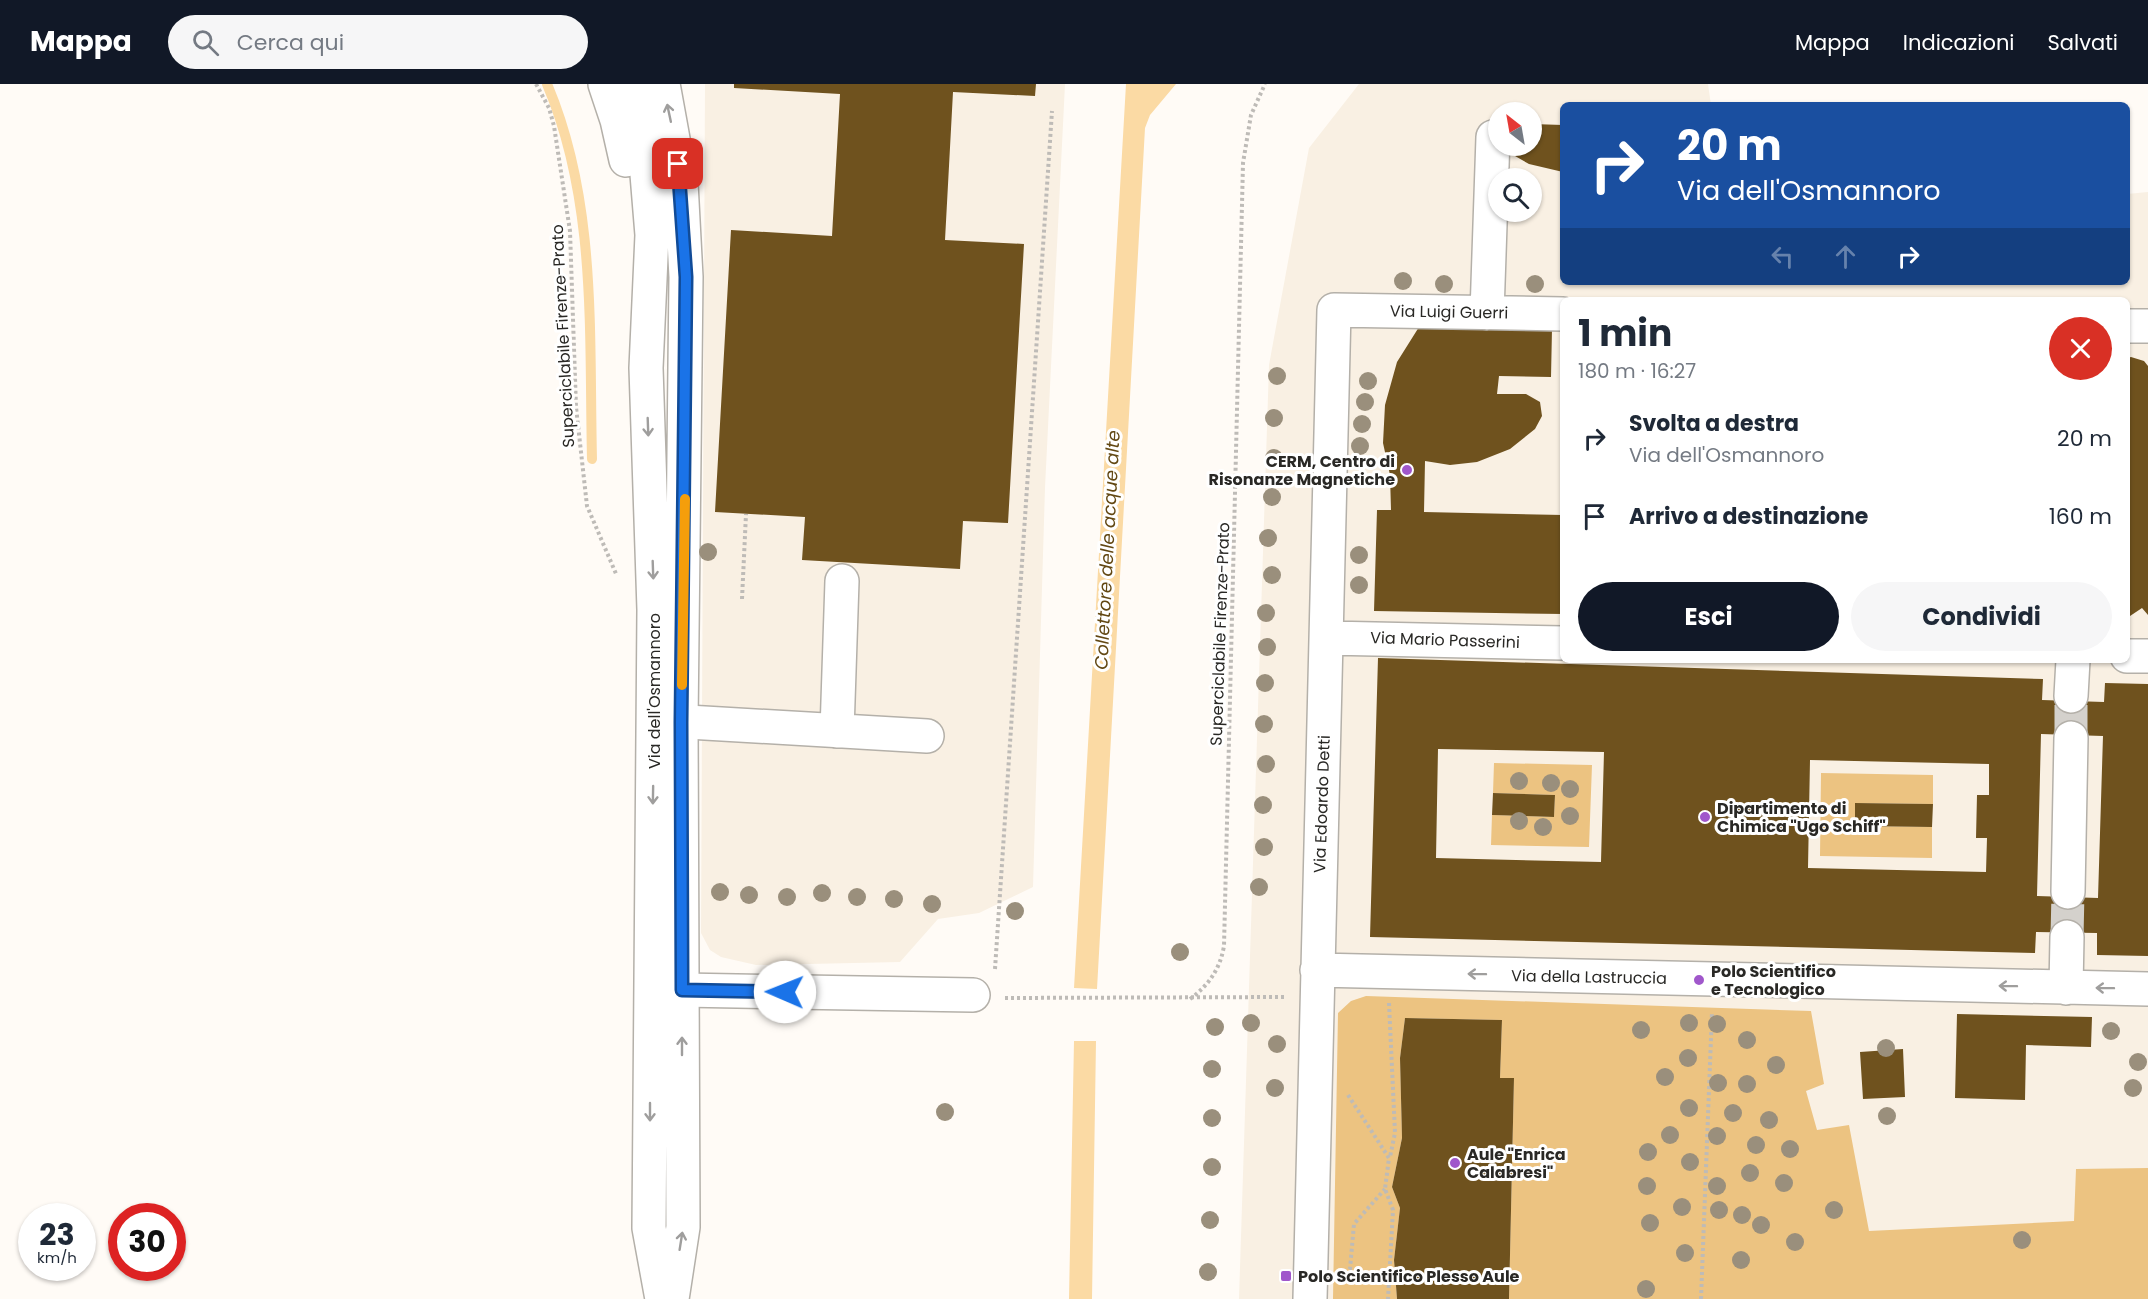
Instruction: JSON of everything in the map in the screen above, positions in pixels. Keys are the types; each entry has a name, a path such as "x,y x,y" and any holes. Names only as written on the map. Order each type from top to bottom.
{"street":[{"path":"605,84 618,120 629,176 646,368"},
{"name":"Via dell'Osmannoro","path":"633,84 645,150 652,235 646,368 654,610 668,721 682,990 683,1227 672,1299"},
{"name":"Via dell'Osmannoro","path":"662,1299 649,1228 686,277 681,183 663,84"},
{"path":"1487,313 1492,156"},
{"name":"Via Luigi Guerri","path":"1334,310 1560,314"},
{"name":"Via Edoardo Detti","path":"1310,1295 1328,638 1334,310"},
{"path":"2130,326 2148,326"},
{"path":"837,731 842,581"},
{"name":"Via Mario Passerini","path":"1328,638 1560,644"},
{"path":"2130,656 2148,656"},
{"path":"2071,696 2073,663"},
{"path":"668,721 927,736"},
{"path":"2068,892 2071,738"},
{"path":"2066,988 2067,937"},
{"name":"Via della Lastruccia","path":"1317,983 1388,972 2148,989"},
{"path":"682,990 984,984"}],"path":[{"name":"Superciclabile Firenze-Prato","path":"536,84 549,108 554,126 570,231 576,406 587,506 620,583"},
{"name":"Superciclabile Firenze-Prato","path":"1190,999 1202,991 1216,972 1224,946 1243,163 1251,115 1265,84"},
{"path":"984,984 1052,111"},
{"path":"742,599 746,514"},
{"path":"1388,972 1395,1133 1385,1189 1393,1210 1388,1299"},
{"path":"1701,1299 1713,979"},
{"path":"1013,999 1190,999 1317,983"},
{"path":"1314,1084 1351,1096 1389,1158"},
{"path":"1310,1295 1350,1269 1354,1224 1385,1189"}],"shaded area":[{"path":"705,84 1065,84 1045,488 1033,887 979,913 938,919 900,962 756,965 721,957 710,950 701,933"},
{"name":"Polo Scientifico e Tecnologico","path":"1359,84 1708,84 1711,102 1560,102 1560,285 2130,285 2130,194 2148,192 2148,1299 1239,1299 1269,365 1309,148"},
{"path":"1494,763 1592,765 1589,847 1491,845 1492,815 1554,817 1555,795 1493,793"},
{"path":"1821,773 1933,775 1933,804 1855,803 1855,826 1932,827 1932,858 1820,856"},
{"path":"1366,996 1811,1011 1824,1084 1806,1091 1817,1130 1849,1125 1869,1231 2074,1221 2076,1169 2148,1168 2148,1299 1509,1299 1514,1078 1500,1078 1502,1020 1405,1018 1400,1058 1402,1138 1392,1187 1400,1208 1394,1260 1397,1299 1333,1299 1338,1013 1351,1001"}],"water":[{"name":"Collettore delle acque alte","path":"1126,84 1176,84 1150,115 1145,128 1097,989 1074,988"},
{"path":"1074,1041 1096,1041 1092,1299 1069,1299"}],"building":[{"path":"734,84 1036,84 1035,96 953,92 945,240 1024,244 1008,523 963,521 960,569 802,560 805,517 715,512 731,230 832,236 840,94 734,88"},
{"path":"1542,124 1560,125 1560,171 1529,164 1515,156 1542,156"},
{"name":"CERM, Centro di Risonanze Magnetiche","path":"1419,327 1552,329 1551,377 1499,376 1497,394 1526,394 1540,402 1542,416 1535,429 1510,449 1477,462 1450,465 1425,461 1424,512 1560,515 1560,614 1374,611 1377,510 1391,510 1390,475 1383,443 1385,405 1397,362"},
{"path":"2130,357 2144,361 2148,366 2148,615 2142,608 2130,616"},
{"name":"Dipartimento di Chimica \"Ugo Schiff\"","path":"1378,658 2043,679 2042,700 2104,702 2105,683 2148,684 2148,956 2097,955 2097,933 2036,932 2035,953 1370,937","holes":["2041,734 2103,736 2098,898 2037,896","1438,749 1604,752 1601,862 1436,858","1810,760 1989,764 1989,795 1977,795 1976,838 1987,838 1986,872 1808,868"]},
{"path":"1493,793 1555,795 1554,817 1492,815"},
{"path":"1855,803 1933,804 1932,827 1855,826"},
{"path":"1957,1014 2092,1017 2091,1047 2026,1045 2025,1100 1955,1098"},
{"name":"Aule \"Enrica Calabresi\"","path":"1405,1018 1502,1020 1500,1078 1514,1078 1509,1299 1397,1299 1394,1260 1400,1208 1392,1187 1402,1138 1400,1058"},
{"path":"1903,1049 1905,1097 1863,1099 1860,1052"}],"waterway":[{"path":"547,84 563,129 575,174 582,221 590,316 592,459"}],"tunnel":[{"path":"2071,696 2071,738"},
{"path":"2067,937 2068,892"}],"slow traffic":[{"path":"682,685 685,499"}],"place":[{"name":"CERM, Centro di Risonanze Magnetiche","path":"1407,470"},
{"name":"Dipartimento di Chimica \"Ugo Schiff\"","path":"1705,817"},
{"name":"Polo Scientifico e Tecnologico","path":"1699,980"},
{"name":"Aule \"Enrica Calabresi\"","path":"1455,1163"},
{"name":"Polo Scientifico Plesso Aule","path":"1286,1276"}],"route":[{"path":"678,164 686,277 681,722 682,990 785,992"}]}
